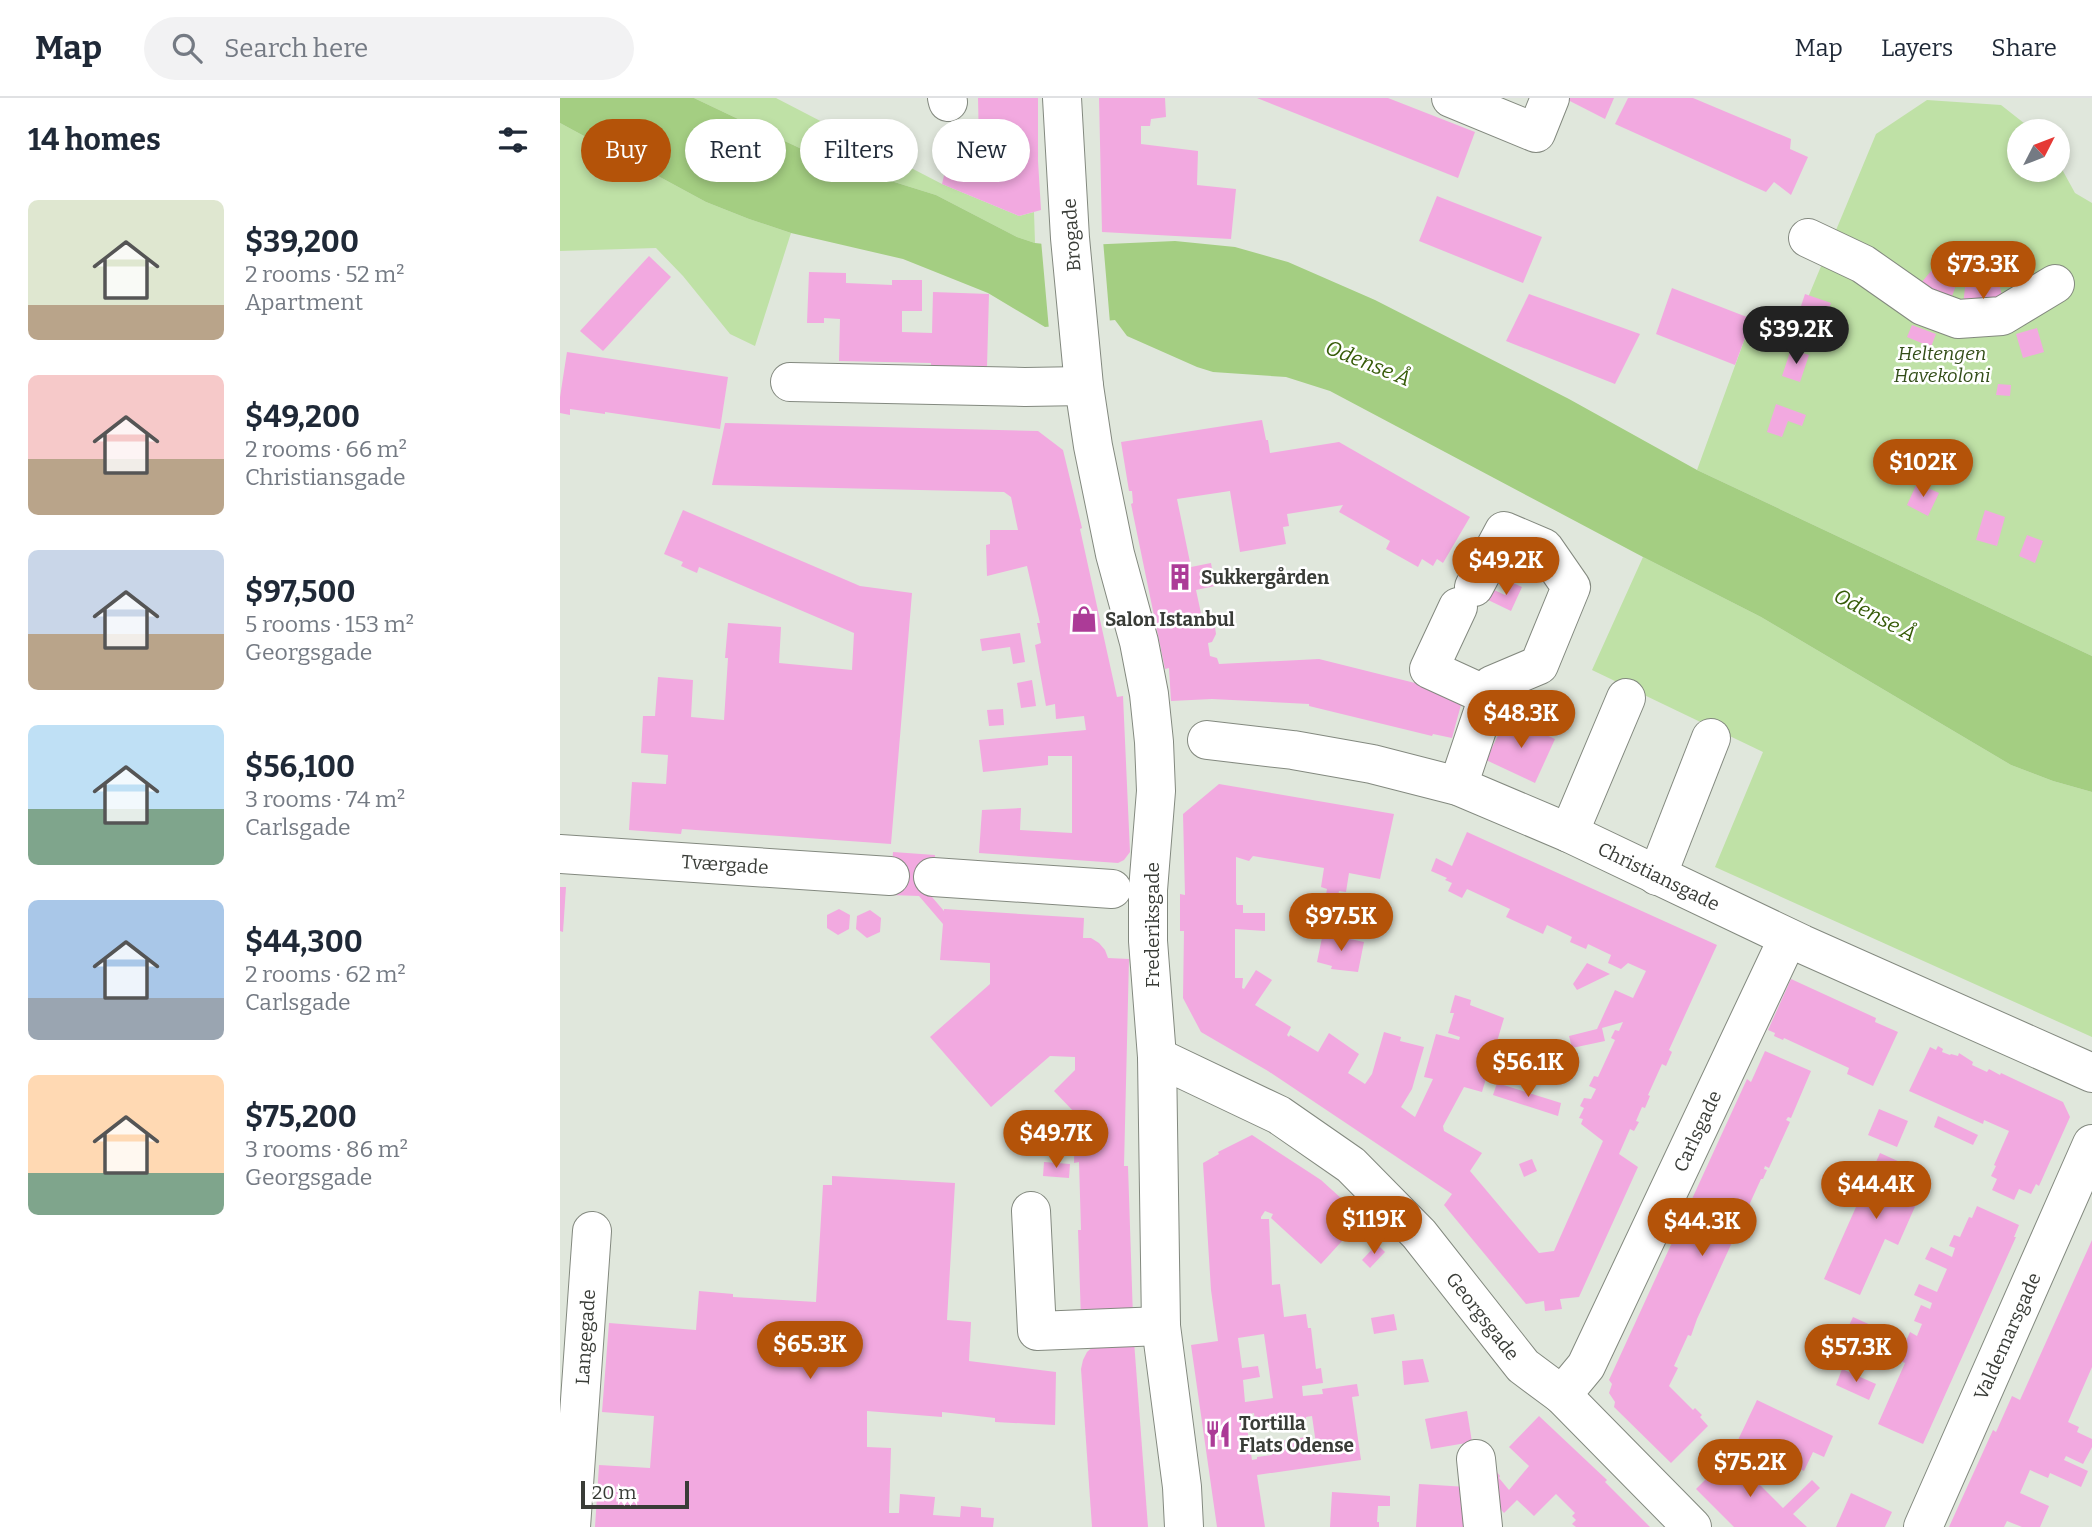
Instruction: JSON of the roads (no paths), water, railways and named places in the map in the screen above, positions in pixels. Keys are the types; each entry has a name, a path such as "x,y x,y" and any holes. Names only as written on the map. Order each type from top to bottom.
{"street":[{"name":"Brogade","path":"1062,98 1070,238 1079,330"},
{"path":"1451,98 1542,115"},
{"path":"1808,238 1863,264 1923,306 1958,319 2002,317 2055,284"},
{"name":"Frederiksgade","path":"1079,330 1093,446 1103,498 1139,642 1154,742 1156,791 1148,890 1148,941 1156,1046 1161,1326 1182,1487 1184,1527"},
{"path":"790,382 1084,386"},
{"path":"1458,786 1492,685 1539,665 1571,587 1544,548 1504,531 1429,669 1488,696"},
{"path":"1569,833 1626,698"},
{"path":"1657,876 1711,738"},
{"name":"Christiansgade","path":"1207,740 1293,750 1373,764 1458,786 1569,833 1788,938 2092,1073"},
{"name":"Tværgade","path":"560,854 890,876"},
{"path":"933,877 1112,889"},
{"name":"Carlsgade","path":"1563,1395 1586,1366 1788,938"},
{"name":"Georgsgade","path":"1156,1046 1279,1115 1351,1165 1419,1234 1523,1366 1563,1395 1692,1527"},
{"name":"Valdemarsgade","path":"1923,1527 2092,1144"},
{"path":"1031,1211 1037,1331 1161,1326"},
{"name":"Langegade","path":"571,1527 569,1443 592,1231"},
{"path":"1476,1459 1483,1527"}],"water":[{"name":"Odense Å","path":"560,98 694,98 738,119 685,119 685,182 786,182 786,142 800,148 800,182 894,182 936,195 1017,237 1035,243 1063,246 1175,241 1235,247 1288,262 1375,300 1569,399 1697,470 2092,656 2092,792 2011,765 1761,617 1330,391 1286,377 1213,372 1197,367 1127,336 1115,320 1045,327 988,293 903,259 791,233 706,202 669,182 671,119 581,119 581,134 560,123"}],"place":[{"name":"Sukkergården","path":"1180,577"},
{"name":"Salon Istanbul","path":"1084,619"},
{"name":"Tortilla Flats Odense","path":"1218,1434"}],"park label":[{"name":"Heltengen Havekoloni","path":"1942,364"}]}
